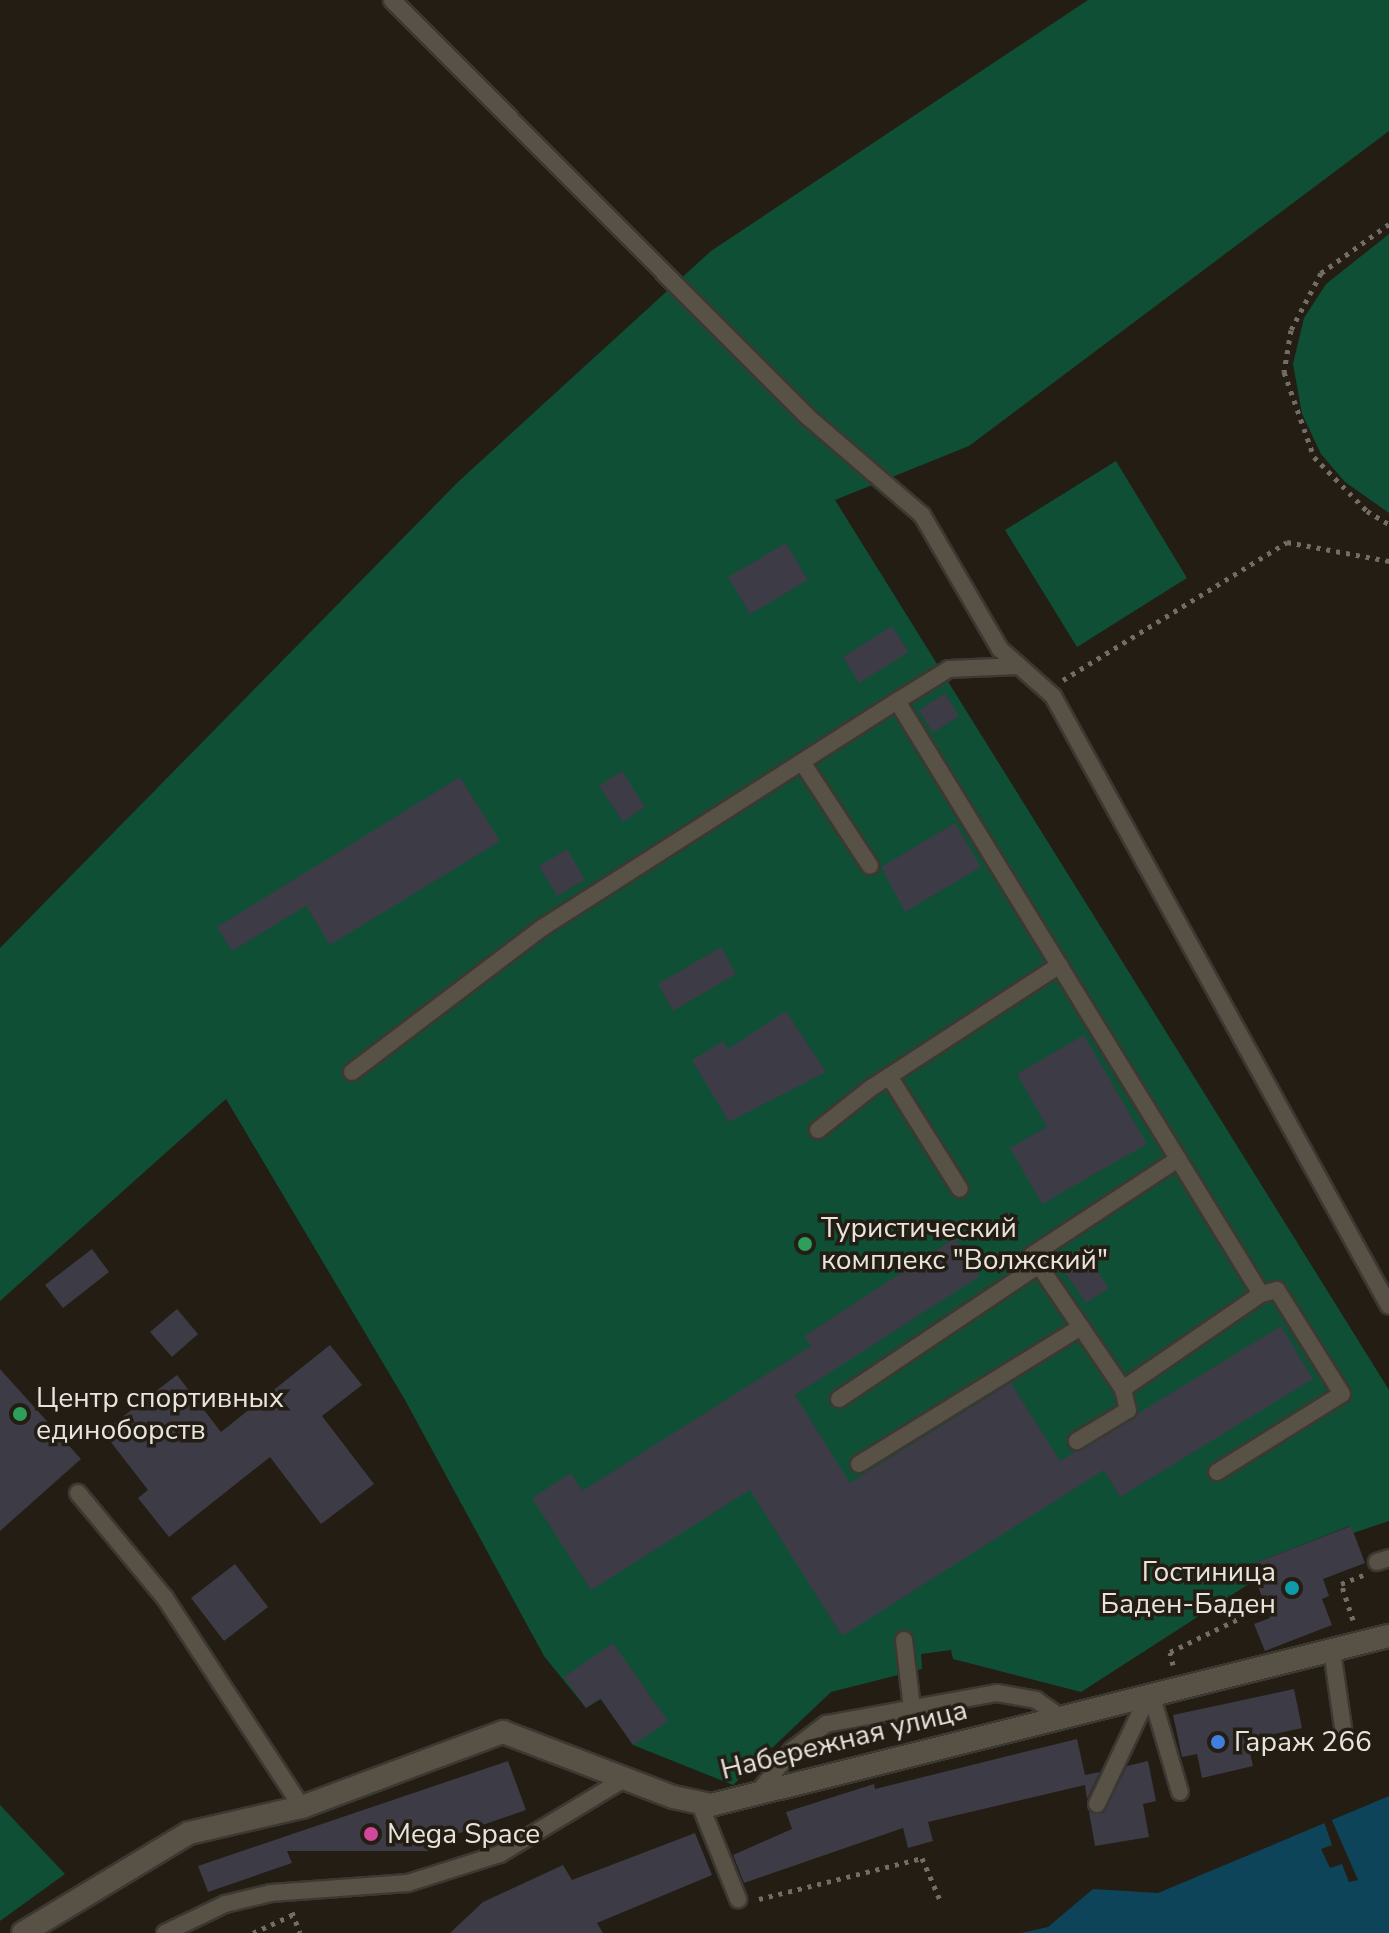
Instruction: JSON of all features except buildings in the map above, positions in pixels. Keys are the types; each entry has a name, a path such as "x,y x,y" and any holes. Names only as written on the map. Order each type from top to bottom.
{"street":[{"name":"Набережная улица","path":"23,1933 189,1833 302,1807 503,1732 699,1802 755,1797 908,1752 1063,1719 1389,1636"}],"lane":[{"path":"392,0 808,417 922,515 1000,649 1047,691 1107,788 1389,1306"},
{"path":"352,1072 542,928 949,669 1019,666"},
{"path":"897,701 1261,1294"},
{"path":"802,762 870,866"},
{"path":"818,1130 889,1076 1060,965"},
{"path":"889,1076 960,1189"},
{"path":"1077,1441 1128,1410 1123,1389 1032,1255 1178,1159"},
{"path":"839,1399 1039,1265"},
{"path":"1123,1389 1261,1294 1277,1290 1342,1394 1217,1472"},
{"path":"859,1464 1081,1327"},
{"path":"78,1493 165,1598 302,1807"},
{"path":"904,1640 912,1708"},
{"path":"1332,1651 1343,1727"},
{"path":"755,1797 792,1750 826,1724 997,1693 1036,1700 1063,1719"},
{"path":"1150,1698 1180,1792"},
{"path":"1097,1804 1150,1698"},
{"path":"165,1933 225,1904 271,1893 408,1883 500,1854 626,1778"},
{"path":"699,1802 738,1899"}],"path":[{"path":"1389,224 1321,273 1291,330 1284,372 1314,457 1367,511 1389,524"},
{"path":"1047,691 1287,542 1389,561"},
{"path":"1361,1643 1341,1584 1379,1568 1383,1560"},
{"path":"1178,1691 1170,1652 1265,1606"},
{"path":"738,1899 765,1899 922,1858 940,1900"},
{"path":"253,1933 293,1914"}],"green space":[{"name":"Туристический комплекс \"Волжский\"","path":"1088,0 1389,0 1389,131 969,446 835,500 1389,1390 1389,1521 1353,1533 1350,1526 1250,1565 1255,1580 1081,1692 953,1659 951,1650 921,1654 922,1669 831,1692 733,1785 633,1745 601,1699 586,1708 544,1656 405,1400 226,1099 0,1301 0,948 459,481 711,251"},
{"path":"1389,234 1389,513 1345,482 1321,454 1302,414 1293,364 1304,318 1326,284"},
{"path":"1116,461 1187,578 1077,647 1005,530"},
{"path":"0,1805 65,1874 0,1921"}],"water":[{"path":"1389,1796 1389,1933 1021,1933 1048,1927 1093,1889 1158,1893"}],"pier":[{"path":"1330,1816 1358,1880 1349,1882 1342,1864 1330,1868 1321,1849 1332,1845 1323,1819"}],"place":[{"name":"Туристический комплекс \"Волжский\"","path":"805,1244"},
{"name":"Центр спортивных единоборств","path":"20,1414"},
{"name":"Гостиница Баден-Баден","path":"1292,1588"},
{"name":"Гараж 266","path":"1218,1742"},
{"name":"Mega Space","path":"371,1834"}]}
